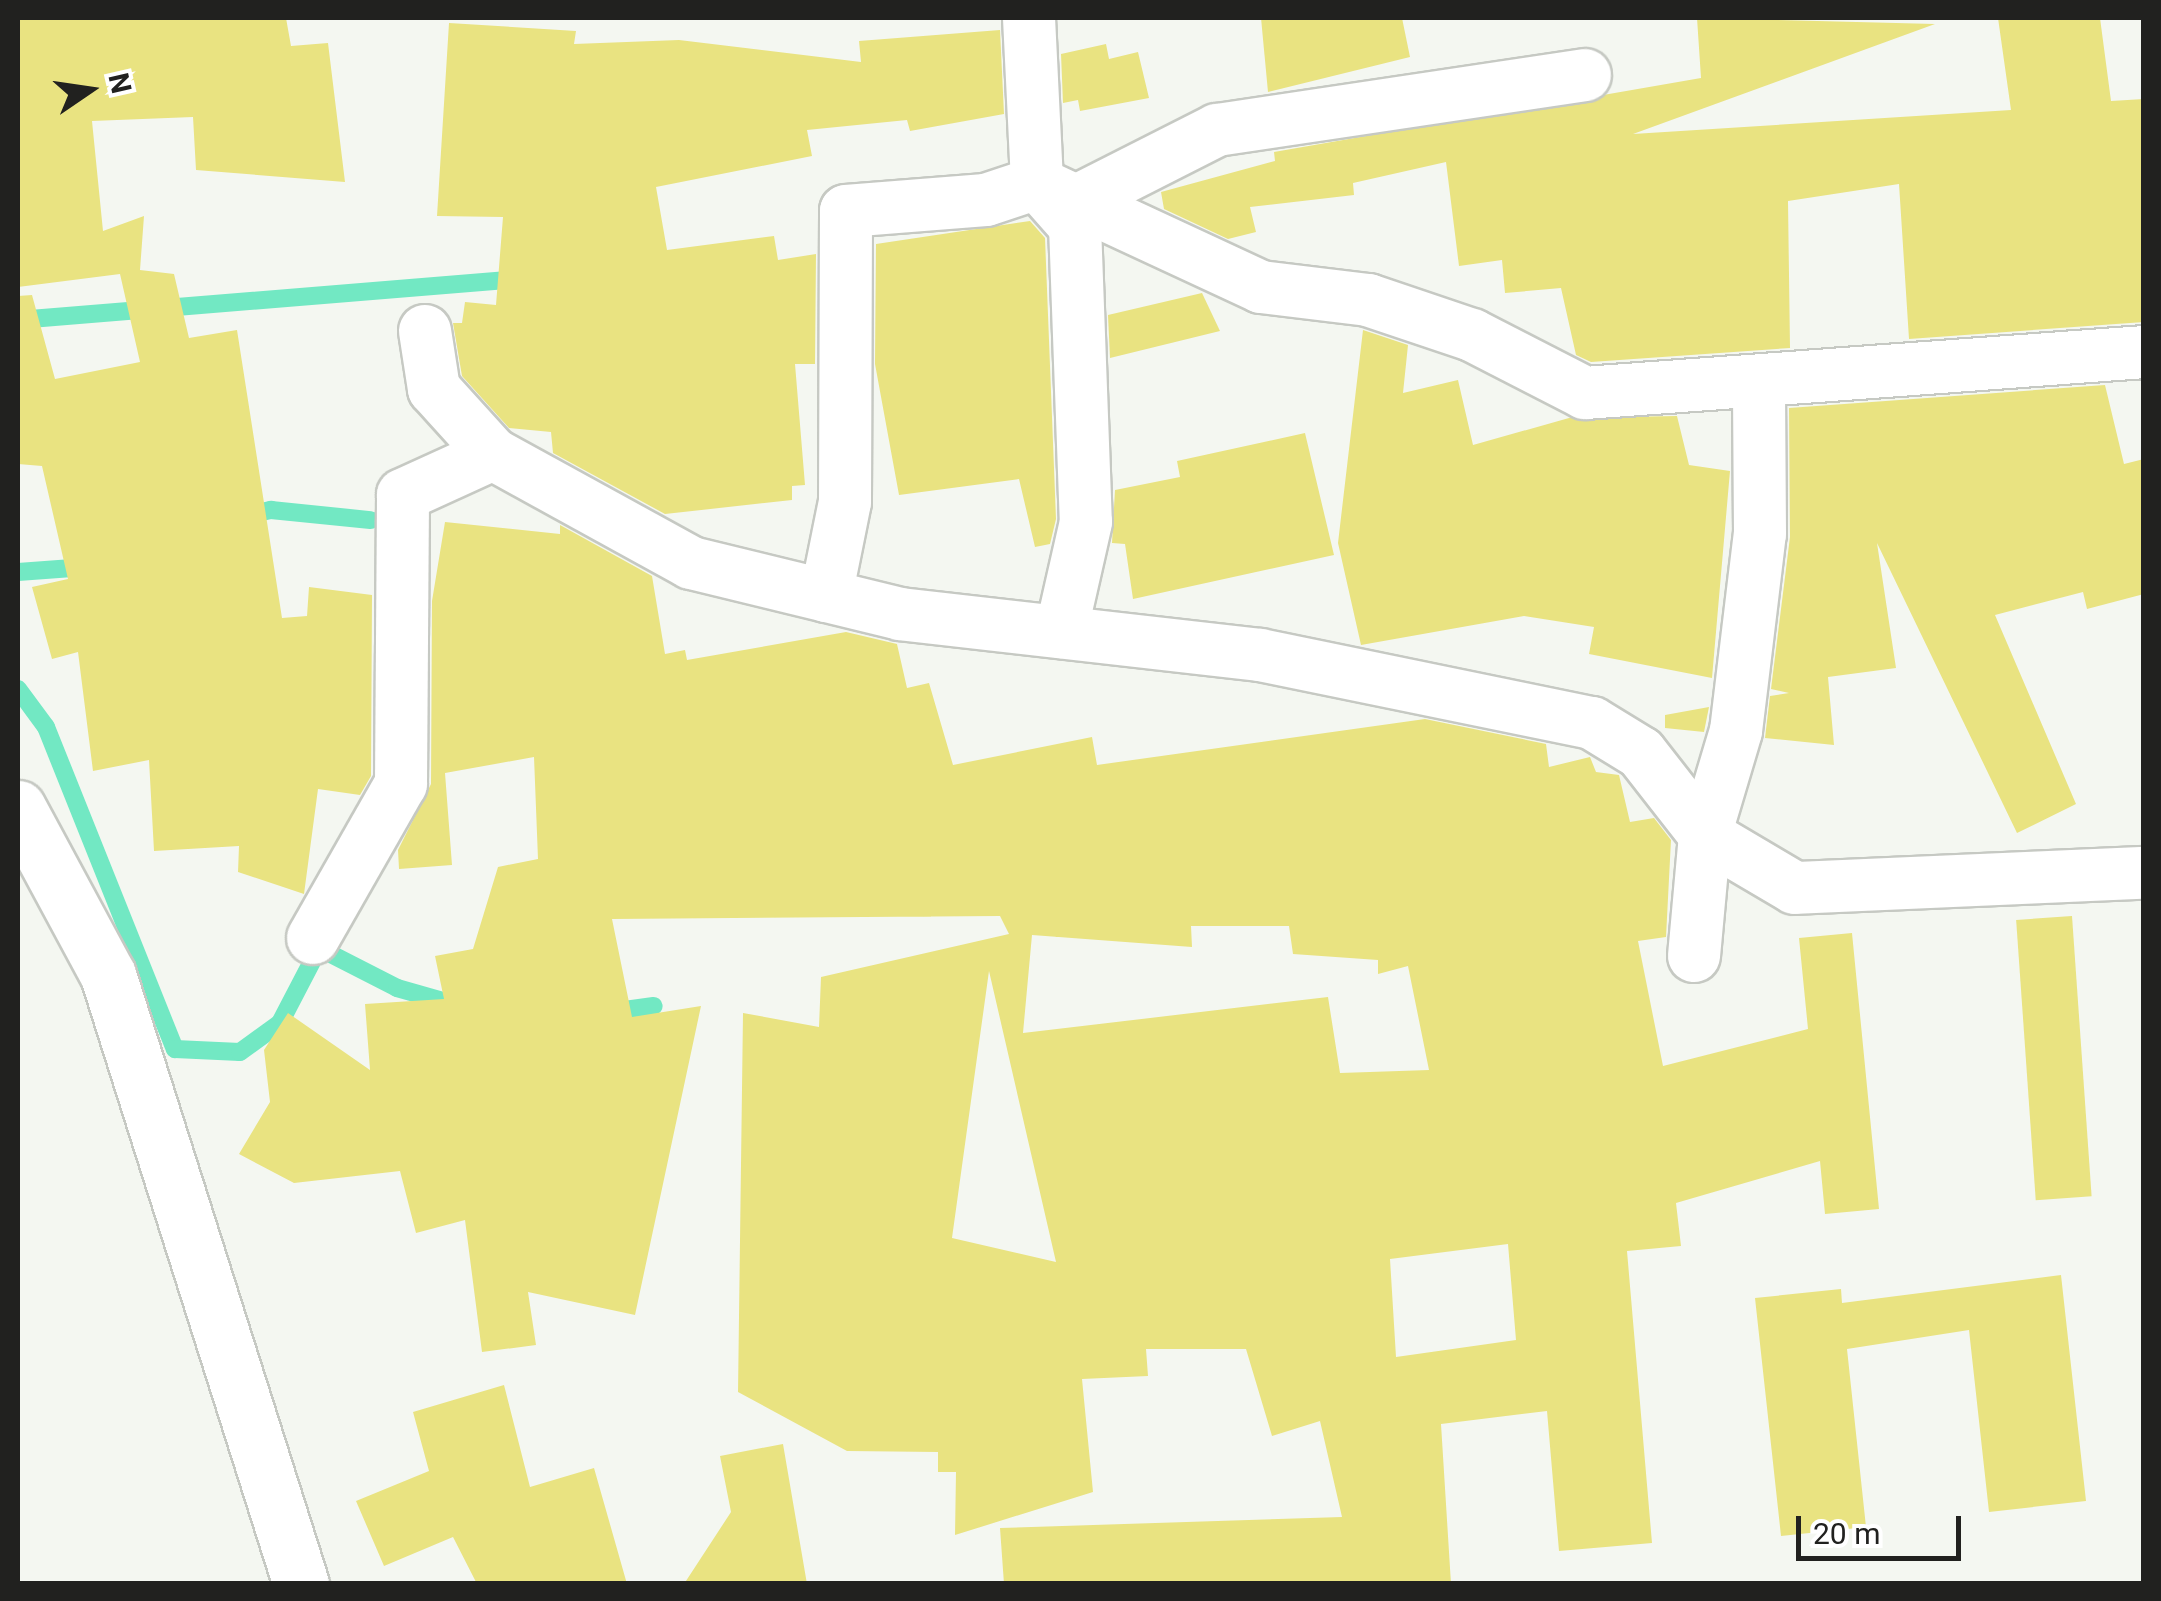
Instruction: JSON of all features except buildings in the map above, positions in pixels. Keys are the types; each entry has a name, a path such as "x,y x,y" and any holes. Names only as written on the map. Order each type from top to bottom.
{"main road":[{"path":"18,808 108,975 301,1584"}],"street":[{"path":"1029,18 1058,191 1076,226 1086,522 1061,632"},
{"path":"826,596 845,502 846,211 1058,191 1218,130 1585,75"},
{"path":"1058,191 1261,287 1368,300 1472,335 1585,393 1759,384 2144,352"},
{"path":"425,331 434,389 493,454 691,563 826,596 1061,632 1260,655 1592,722 1640,753 1705,834 1795,888 2144,873"},
{"path":"1694,956 1705,834 1736,731 1760,534 1759,384"},
{"path":"313,938 401,784 404,495 493,454"}],"waterway":[{"path":"18,320 520,279"},
{"path":"242,517 271,510 370,520"},
{"path":"18,572 86,567"},
{"path":"18,689 46,727 175,1049 240,1052 280,1023 319,948 397,988 457,1005"},
{"path":"610,1012 654,1006"}]}
